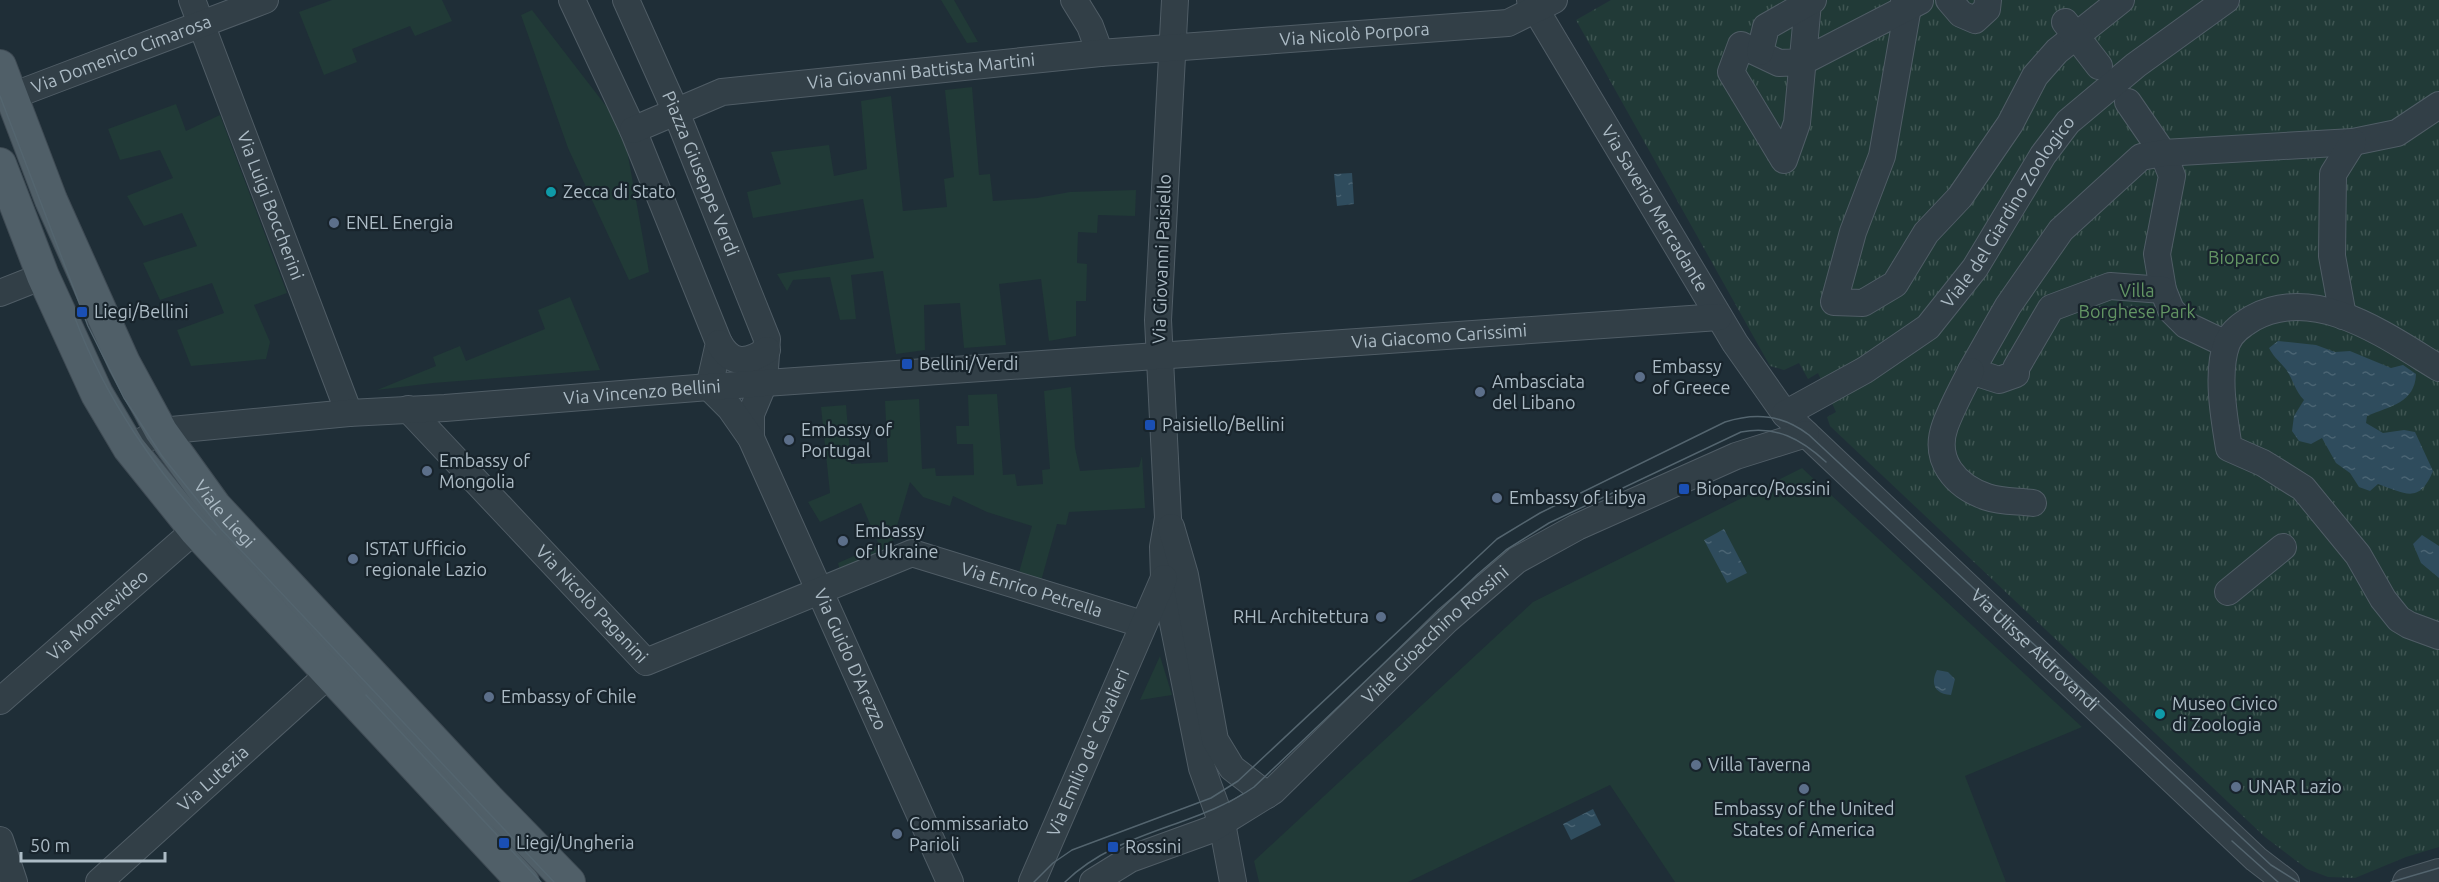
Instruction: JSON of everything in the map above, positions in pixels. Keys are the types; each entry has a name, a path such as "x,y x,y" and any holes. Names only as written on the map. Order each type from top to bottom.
{"main road":[{"name":"Viale Liegi","path":"0,66 51,200 96,302 160,431 215,506 569,882"},
{"name":"Viale Liegi","path":"0,164 42,276 97,394 129,448 195,530 523,882"}],"street":[{"name":"Via Luigi Boccherini","path":"192,0 349,413"},
{"name":"Via Domenico Cimarosa","path":"12,96 265,0"},
{"path":"572,0 633,130 719,343 729,357 738,361 751,360 767,350"},
{"name":"Piazza Giuseppe Verdi","path":"627,0 676,112 761,321 767,339 764,383"},
{"path":"1074,0 1090,26 1100,53"},
{"name":"Via Giovanni Paisiello","path":"1175,0 1158,320 1168,518 1163,547 1164,578 1202,768 1222,824 1233,882"},
{"path":"1949,0 1961,14 1975,20 1987,9 1988,0"},
{"path":"1912,2 1882,156 1853,232 1834,302 1863,303 1895,284 1926,233 1960,197 1997,142 2035,76 2057,51 2071,30 2121,0"},
{"name":"Viale del Giardino Zoologico","path":"1785,414 1865,370 1928,327 1975,268 2043,155 2068,122 2145,59 2226,0"},
{"path":"1811,2 1802,62 1797,123 1784,160 1731,72 1742,45 1779,63 1802,62 1912,2"},
{"path":"1760,52 1766,27 1811,2"},
{"name":"Via Nicolò Porpora","path":"1172,47 1508,22 1540,4"},
{"name":"Via Saverio Mercadante","path":"1540,4 1719,316 1762,384 1785,414"},
{"path":"2071,30 2099,66"},
{"name":"Via Giovanni Battista Martini","path":"633,130 722,92 1172,47"},
{"path":"2128,102 2163,153 2172,176 2157,254 2163,290 2171,310 2186,325 2226,344"},
{"path":"2033,503 1988,498 1968,488 1951,475 1944,461 1941,444 1945,428 1971,371 2008,306 2061,230 2141,157 2163,153 2353,142 2397,133 2438,107"},
{"path":"2343,316 2332,256 2333,174 2353,142"},
{"path":"0,293 42,276"},
{"path":"1971,371 1999,380 2016,374 2016,368 2051,308 2110,286 2163,290"},
{"path":"2439,368 2343,316 2303,305 2277,308 2242,324 2226,344 2221,400 2229,448 2263,463 2303,488 2358,555 2383,599 2399,619 2439,636"},
{"name":"Via Giacomo Carissimi","path":"1159,356 1719,316"},
{"path":"709,387 719,343"},
{"name":"Via Vincenzo Bellini","path":"129,448 160,431 349,413 1159,356"},
{"name":"Via Guido D'Arezzo","path":"751,438 752,408 764,383"},
{"name":"Via Guido D'Arezzo","path":"709,387 730,408 751,438 950,882"},
{"name":"Via Nicolò Paganini","path":"408,409 646,662 821,592"},
{"name":"Via Ulisse Aldrovandi","path":"1785,414 2256,859 2286,882"},
{"name":"Viale Gioacchino Rossini","path":"1093,882 1136,857 1196,836 1222,824 1267,795 1290,777 1447,620 1517,560 1577,527 1736,456 1806,434"},
{"name":"Via Giovanni Paisiello","path":"1168,518 1183,566 1215,740 1232,768 1267,795"},
{"name":"Via Montevideo","path":"0,701 195,530"},
{"path":"2228,592 2283,547"},
{"name":"Via Enrico Petrella","path":"821,592 912,554 1142,624"},
{"name":"Via Emilio de' Cavalieri","path":"1033,881 1142,624 1164,578"},
{"name":"Via Lutezia","path":"99,882 329,674"},
{"path":"0,840 14,882"},
{"path":"2406,882 2439,872"}],"green space":[{"path":"332,0 442,0 452,21 415,36 410,26 352,49 357,62 324,75 299,12"},
{"path":"941,0 954,0 978,42 967,43"},
{"name":"Bioparco","path":"1611,0 2439,0 2439,847 2406,857 2355,878 2328,877 2307,869 2265,837 1830,426 1827,417 1836,412 1818,373 1808,379 1799,363 1784,370 1770,366 1576,20"},
{"path":"532,10 623,128 649,272 629,280 568,148 521,15"},
{"path":"972,87 979,175 990,174 993,201 1037,198 1070,192 1136,190 1135,216 1098,215 1097,233 1078,232 1077,263 1087,264 1086,301 1076,301 1076,336 1049,341 1041,279 999,284 1006,345 964,348 960,303 924,305 925,350 896,354 883,271 851,275 856,319 840,320 830,277 793,280 787,291 777,274 874,258 863,199 753,218 747,192 781,184 771,152 829,145 834,176 867,169 861,101 891,96 903,211 947,207 944,179 954,177 945,90"},
{"path":"176,104 186,131 220,115 287,293 254,305 270,342 266,359 191,366 177,330 224,313 212,283 160,300 143,263 197,246 182,213 144,226 127,196 173,178 160,150 120,160 108,129"},
{"path":"570,297 600,370 433,383 377,390 436,366 433,357 460,346 466,361 545,329 538,310"},
{"path":"1071,387 1075,448 1080,471 1139,467 1142,456 1145,508 1069,512 1066,525 1057,524 1041,581 1018,576 1032,526 987,512 953,496 950,506 923,497 910,482 888,556 841,575 838,563 879,545 861,503 820,522 808,502 830,493 821,407 846,405 851,464 888,462 885,401 919,399 922,469 935,468 936,476 974,475 973,444 957,444 956,426 969,426 968,395 997,394 1003,475 1015,474 1017,486 1043,484 1042,470 1050,469 1044,391"},
{"path":"1802,468 2082,727 1965,776 2006,882 1675,882 1610,785 1408,882 1259,882 1254,861 1533,602"},
{"path":"1160,656 1172,695 1140,700"}],"water":[{"path":"1352,173 1354,204 1337,206 1334,174"},
{"path":"2278,341 2316,345 2335,352 2350,351 2391,368 2403,365 2416,374 2415,384 2406,397 2392,406 2367,416 2366,423 2383,433 2404,430 2415,432 2433,471 2422,489 2410,494 2378,484 2370,491 2359,487 2350,473 2336,463 2322,438 2311,444 2299,441 2292,431 2294,416 2304,400 2287,371 2269,348"},
{"path":"1724,529 1747,573 1727,583 1704,540"},
{"path":"2422,535 2439,546 2439,578 2421,563 2413,544"},
{"path":"1937,670 1948,672 1955,679 1951,695 1941,693 1935,687 1934,680"},
{"path":"1593,809 1601,825 1571,840 1563,824"}],"tram line":[{"path":"0,96 88,326 124,398 162,456 221,529 554,882"},
{"path":"75,318 101,377 135,433 173,486 216,535"},
{"path":"1034,882 1053,863 1072,850 1211,798 1238,781 1497,539 1540,513 1725,422 1758,416 1779,419 1809,435 2271,865 2298,882"},
{"path":"1065,882 1086,865 1109,851 1207,812 1254,787 1478,574 1506,550 1549,523 1741,432 1754,430 1777,432 1807,447 1826,462"},
{"path":"366,695 541,882"},
{"path":"2232,841 2278,882"},
{"path":"2391,882 2439,868"}],"place":[{"name":"Zecca di Stato","path":"551,192"},
{"name":"ENEL Energia","path":"334,223"},
{"name":"Liegi/Bellini","path":"82,312"},
{"name":"Bellini/Verdi","path":"907,364"},
{"name":"Embassy of Greece","path":"1640,377"},
{"name":"Ambasciata del Libano","path":"1480,392"},
{"name":"Paisiello/Bellini","path":"1150,425"},
{"name":"Embassy of Portugal","path":"789,440"},
{"name":"Embassy of Mongolia","path":"427,471"},
{"name":"Bioparco/Rossini","path":"1684,489"},
{"name":"Embassy of Libya","path":"1497,498"},
{"name":"Embassy of Ukraine","path":"843,541"},
{"name":"ISTAT Ufficio regionale Lazio","path":"353,559"},
{"name":"RHL Architettura","path":"1381,617"},
{"name":"Embassy of Chile","path":"489,697"},
{"name":"Museo Civico di Zoologia","path":"2160,714"},
{"name":"Villa Taverna","path":"1696,765"},
{"name":"UNAR Lazio","path":"2236,787"},
{"name":"Embassy of the United States of America","path":"1804,789"},
{"name":"Commissariato Parioli","path":"897,834"},
{"name":"Liegi/Ungheria","path":"504,843"},
{"name":"Rossini","path":"1113,847"}],"park label":[{"name":"Villa Borghese Park","path":"2137,301"}]}
